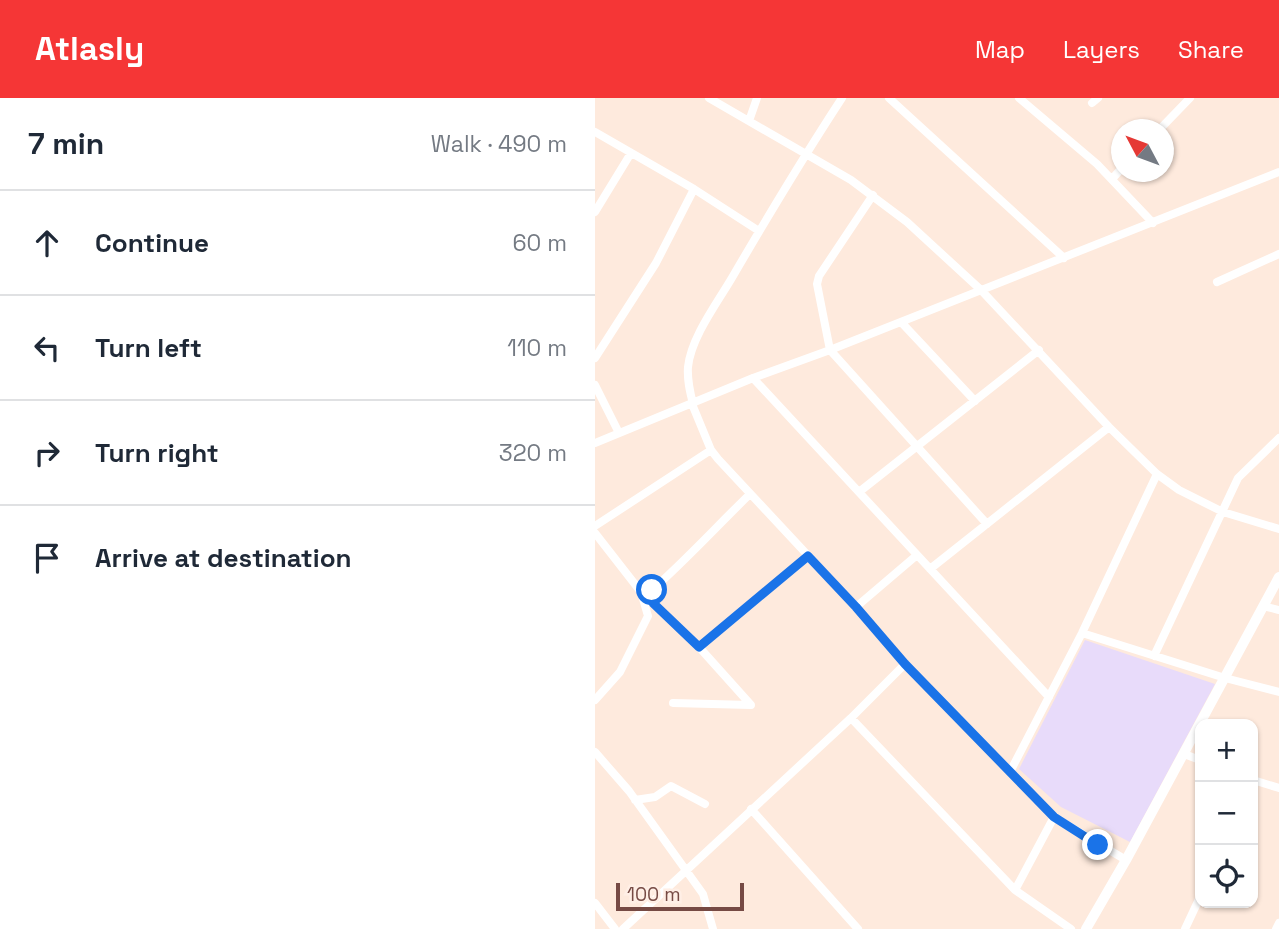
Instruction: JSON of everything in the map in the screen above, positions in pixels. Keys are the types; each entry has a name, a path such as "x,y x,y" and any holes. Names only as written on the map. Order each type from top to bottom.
{"street":[{"path":"709,98 873,195 981,290 1109,427 1157,474 1179,490 1223,512 1279,529"},
{"path":"749,121 757,98"},
{"path":"842,98 805,154 706,320 691,353 688,382 692,404 711,450 905,664 1054,817 1126,860"},
{"path":"889,98 1064,258"},
{"path":"1170,119 1190,98"},
{"path":"1021,99 1111,178"},
{"path":"595,132 694,188 759,231"},
{"path":"595,212 631,153"},
{"path":"595,443 753,378 1279,172"},
{"path":"1115,182 1153,223"},
{"path":"595,358 656,263 694,188"},
{"path":"873,195 819,276 817,284 830,350 987,524"},
{"path":"1217,282 1279,254"},
{"path":"901,322 975,401"},
{"path":"859,492 1039,350"},
{"path":"753,378 1049,697"},
{"path":"595,385 619,433"},
{"path":"930,569 1109,427"},
{"path":"1154,656 1238,478 1278,441"},
{"path":"595,526 711,450"},
{"path":"1011,771 1082,633 1157,474"},
{"path":"641,592 652,590 688,558 750,494"},
{"path":"595,533 641,592 648,616 620,671 595,700"},
{"path":"856,607 917,555"},
{"path":"699,647 808,556"},
{"path":"1086,929 1279,577"},
{"path":"652,590 653,603 699,647 751,705 673,703"},
{"path":"1263,606 1279,610"},
{"path":"1082,633 1224,678 1279,692"},
{"path":"623,929 851,718 905,664"},
{"path":"851,718 1015,890 1072,929"},
{"path":"595,752 635,800 703,894 713,929"},
{"path":"1184,754 1195,758"},
{"path":"1258,784 1279,788"},
{"path":"635,800 655,797 671,786 705,804"},
{"path":"751,809 858,929"},
{"path":"1015,890 1054,817"},
{"path":"595,903 615,929"},
{"path":"1185,929 1195,908"},
{"path":"1276,929 1279,923"}],"shaded area":[{"path":"1085,640 1215,684 1130,842 1061,807 1019,769"}],"route":[{"path":"652,590 653,603 699,647 808,556 905,664 1054,817 1098,845"}]}
